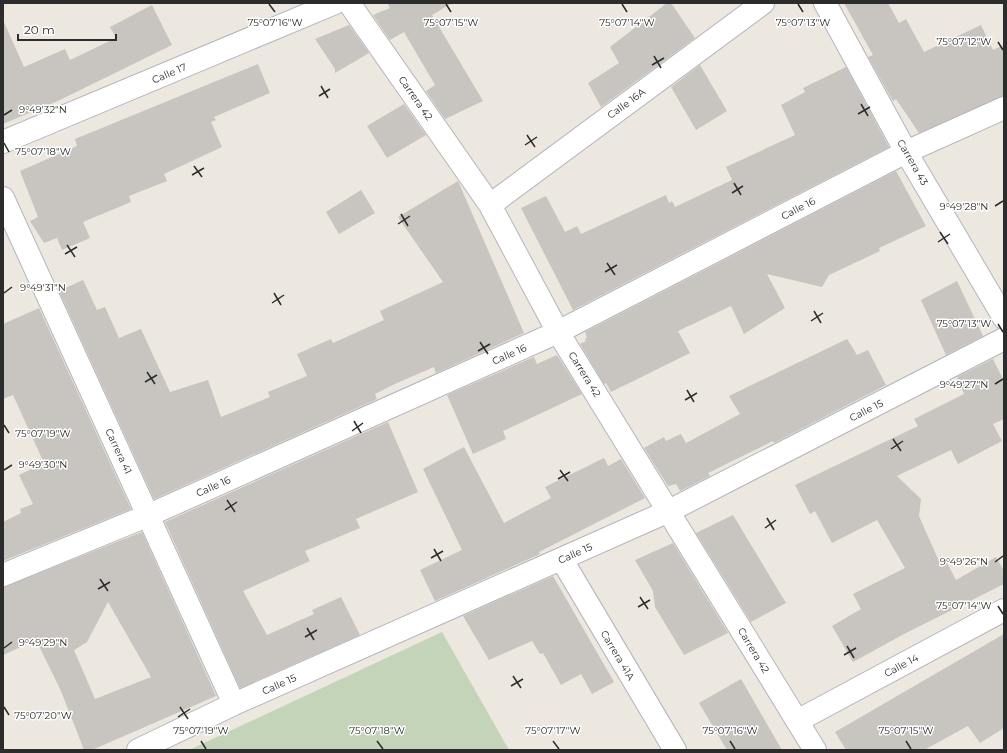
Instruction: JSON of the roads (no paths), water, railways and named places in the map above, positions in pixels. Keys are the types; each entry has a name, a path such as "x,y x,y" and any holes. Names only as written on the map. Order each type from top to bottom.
{"street":[{"name":"Calle 17","path":"3,142 335,3"},
{"name":"Carrera 42","path":"349,3 490,205 558,332 669,510 815,750"},
{"name":"Calle 16A","path":"490,205 763,3"},
{"name":"Carrera 43","path":"825,3 906,152 1004,318"},
{"name":"Calle 16","path":"3,575 148,515 558,332 906,152 1004,108"},
{"name":"Carrera 41","path":"3,198 234,704"},
{"name":"Calle 15","path":"138,750 234,704 562,560 669,510 1004,338"},
{"name":"Carrera 41A","path":"562,560 675,750"},
{"name":"Calle 14","path":"797,721 1004,610"}]}
